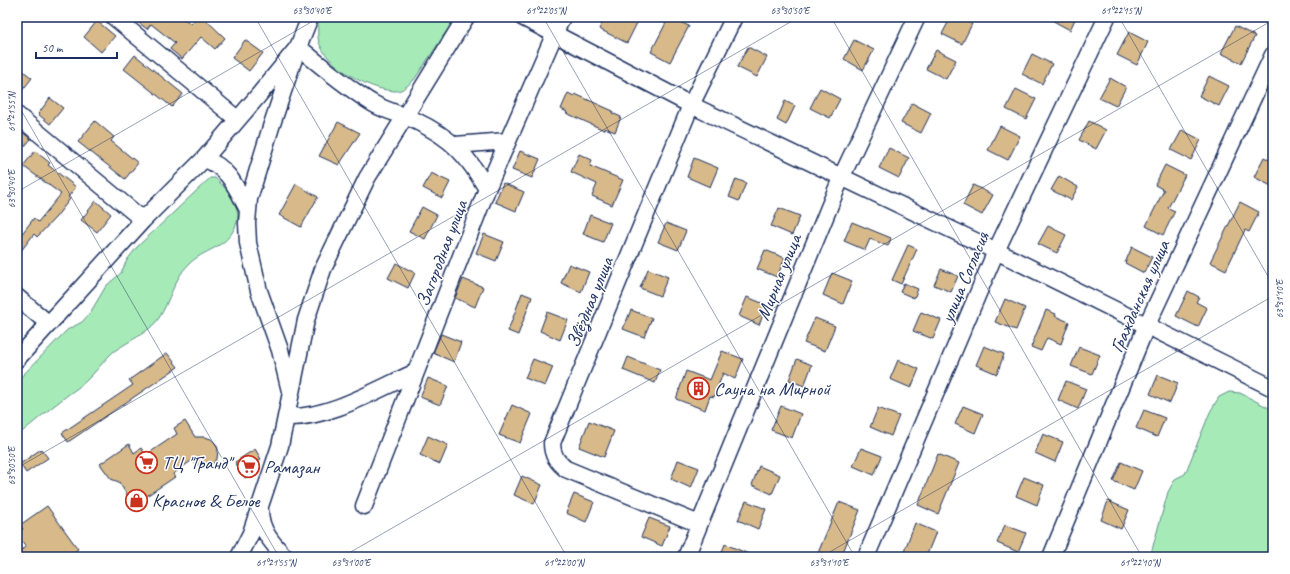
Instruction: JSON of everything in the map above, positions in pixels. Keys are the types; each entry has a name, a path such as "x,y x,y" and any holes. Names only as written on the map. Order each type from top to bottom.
{"street":[{"path":"114,17 237,119"},
{"path":"290,391 280,350 259,291 248,243 248,210 249,199 271,127 298,47 310,17"},
{"path":"239,557 246,546 280,446 287,417 290,391 306,320 322,269 364,184 404,116 466,17"},
{"path":"522,17 692,105 841,178 996,251 1273,388"},
{"name":"Загородная улица","path":"364,506 487,189 562,17"},
{"name":"Звёздная улица","path":"699,524 566,468 559,464 555,457 552,443 692,105 734,17"},
{"name":"Мирная улица","path":"686,557 841,178 917,17"},
{"name":"улица Согласия","path":"866,557 996,251 1107,17"},
{"path":"17,359 143,220 204,159 298,47"},
{"path":"298,47 360,95 389,112 416,121 455,145 476,170 487,189"},
{"name":"Гражданская улица","path":"1051,557 1146,326 1273,55"},
{"path":"17,114 143,220"},
{"path":"455,145 507,141"},
{"path":"204,159 213,162 222,168 232,181 248,210"},
{"path":"17,297 49,324"},
{"path":"287,417 301,418 327,410 416,372"},
{"path":"260,504 261,525 266,534 285,557"}],"green space":[{"path":"319,17 456,17 414,80 403,89 396,91 386,90 365,83 343,71 334,63 326,55 319,44"},
{"path":"210,178 215,178 220,183 229,193 236,205 238,218 232,233 221,244 194,259 188,265 179,277 159,318 150,328 113,352 83,383 17,436 17,381 67,330 82,322 90,313 106,286 121,273 127,260 137,247"},
{"path":"1229,392 1240,393 1273,410 1273,557 1150,557 1168,492 1175,479 1185,474 1210,412 1219,397"}],"building":[{"path":"143,17 182,17 191,24 197,17 203,17 225,38 215,49 201,37 182,59 170,49 175,43 151,24 147,29 139,23"},
{"path":"605,17 640,17 627,43 599,29"},
{"path":"669,17 689,26 670,62 651,52"},
{"path":"951,17 958,17 972,24 962,44 942,34"},
{"path":"1046,17 1076,17 1070,30"},
{"path":"97,21 115,36 101,52 84,37"},
{"path":"1235,26 1255,36 1241,63 1221,53"},
{"path":"1129,32 1148,42 1137,65 1117,55"},
{"path":"245,40 263,53 249,71 232,58"},
{"path":"854,40 874,50 863,70 844,59"},
{"path":"748,47 767,57 757,77 737,67"},
{"path":"936,50 956,60 946,79 926,69"},
{"path":"1032,54 1052,64 1042,84 1022,74"},
{"path":"135,55 183,94 172,107 124,69"},
{"path":"17,66 32,78 17,97"},
{"path":"1209,76 1229,86 1219,106 1199,96"},
{"path":"1110,78 1126,87 1116,106 1099,98"},
{"path":"820,88 840,99 830,118 810,108"},
{"path":"1016,89 1036,99 1026,119 1006,109"},
{"path":"568,93 574,96 575,94 613,111 612,113 621,117 615,132 605,128 604,130 566,113 567,112 561,109"},
{"path":"50,98 63,108 50,124 38,114"},
{"path":"785,101 795,106 786,125 777,120"},
{"path":"912,103 931,113 921,133 901,123"},
{"path":"95,121 114,137 111,141 138,163 125,179 78,142"},
{"path":"1089,121 1106,130 1096,149 1079,140"},
{"path":"338,122 360,133 339,165 319,156"},
{"path":"1000,126 1020,136 1008,160 988,150"},
{"path":"1182,130 1201,140 1191,160 1171,150"},
{"path":"21,131 31,139 25,146 17,140 17,135"},
{"path":"889,148 909,158 899,178 879,168"},
{"path":"35,151 50,163 48,165 76,187 68,197 70,199 56,217 37,237 34,234 17,256 17,240 34,218 38,222 61,194 23,166"},
{"path":"520,151 540,159 532,178 512,170"},
{"path":"579,154 592,160 590,166 623,180 612,205 592,196 597,184 571,172"},
{"path":"1264,157 1273,162 1273,187 1254,177"},
{"path":"694,158 718,168 710,187 687,177"},
{"path":"1165,165 1185,175 1168,208 1175,211 1163,235 1146,226 1164,190 1155,185"},
{"path":"431,173 450,182 442,198 423,188"},
{"path":"1059,176 1078,187 1071,200 1051,190"},
{"path":"736,179 746,183 739,201 729,197"},
{"path":"503,183 524,192 516,211 495,202"},
{"path":"296,184 318,197 301,227 279,215"},
{"path":"973,185 993,195 982,215 963,205"},
{"path":"96,201 111,214 97,232 81,220"},
{"path":"1240,202 1259,212 1249,232 1245,230 1226,270 1210,262"},
{"path":"422,207 437,215 425,239 409,231"},
{"path":"779,208 800,216 792,235 771,226"},
{"path":"590,215 611,223 603,242 583,234"},
{"path":"852,222 891,238 888,246 870,239 865,250 844,241"},
{"path":"666,223 686,231 678,250 658,242"},
{"path":"1048,226 1066,235 1057,253 1038,244"},
{"path":"484,234 504,242 496,261 476,253"},
{"path":"908,245 917,249 901,284 892,280"},
{"path":"1132,247 1152,257 1144,273 1125,263"},
{"path":"765,250 785,258 777,277 757,269"},
{"path":"396,263 415,273 408,288 388,278"},
{"path":"569,264 589,272 581,292 561,283"},
{"path":"648,269 668,277 660,296 640,288"},
{"path":"941,269 958,276 951,292 934,285"},
{"path":"832,273 852,281 843,304 823,295"},
{"path":"463,279 483,287 475,307 455,298"},
{"path":"904,283 918,289 914,298 900,292"},
{"path":"1188,291 1199,297 1196,302 1207,308 1198,327 1176,316"},
{"path":"522,293 532,297 518,335 508,331"},
{"path":"747,297 767,305 759,325 739,316"},
{"path":"1005,299 1025,308 1016,330 995,322"},
{"path":"631,310 652,318 644,337 623,329"},
{"path":"1046,310 1069,322 1061,344 1047,338 1041,351 1031,347"},
{"path":"547,312 568,320 560,340 540,331"},
{"path":"921,312 941,320 933,339 913,331"},
{"path":"815,318 835,326 825,351 804,343"},
{"path":"441,334 461,342 454,362 433,353"},
{"path":"984,346 1004,354 997,374 976,365"},
{"path":"1079,347 1100,355 1092,374 1071,366"},
{"path":"722,351 743,359 735,379 723,373 714,397 710,396 705,410 676,399 686,371 710,380"},
{"path":"167,353 178,367 68,442 62,433 133,385 129,380"},
{"path":"628,357 660,370 655,383 623,370"},
{"path":"533,359 553,367 545,386 525,378"},
{"path":"797,359 812,365 804,386 789,380"},
{"path":"898,360 919,369 911,388 890,379"},
{"path":"1158,375 1178,383 1170,403 1150,394"},
{"path":"428,378 448,386 440,405 420,397"},
{"path":"1066,381 1086,389 1078,409 1058,400"},
{"path":"512,405 532,414 520,443 499,435"},
{"path":"781,406 801,414 792,438 771,430"},
{"path":"963,406 983,414 975,433 955,424"},
{"path":"878,408 899,416 891,436 870,427"},
{"path":"1144,410 1165,418 1157,437 1136,428"},
{"name":"ТЦ \"Гранд\"","path":"185,421 195,437 205,437 211,439 216,444 218,449 217,459 214,463 205,467 191,461 173,474 175,477 133,505 119,482 111,479 100,464 129,444 134,453 141,448 146,455 177,434 174,428"},
{"path":"589,421 614,431 604,457 579,447"},
{"path":"1043,434 1063,442 1055,462 1035,453"},
{"path":"428,436 448,445 440,464 420,455"},
{"path":"861,448 882,456 874,475 853,466"},
{"path":"41,449 48,458 26,473 20,464"},
{"name":"Рамазан","path":"255,449 261,459 256,462 260,469 245,478 235,462"},
{"path":"938,454 959,463 938,514 918,505"},
{"path":"678,460 699,468 691,488 671,479"},
{"path":"1121,462 1142,471 1134,490 1113,481"},
{"path":"759,466 780,475 772,494 752,485"},
{"path":"522,476 542,485 534,504 514,495"},
{"path":"1024,477 1044,485 1037,505 1016,496"},
{"path":"574,494 594,502 586,522 566,513"},
{"path":"746,501 766,509 758,529 738,520"},
{"path":"1108,501 1129,510 1121,529 1101,520"},
{"path":"839,502 860,510 841,557 828,557 818,553"},
{"path":"47,506 78,549 67,557 17,557 17,553 26,547 17,534 23,529 20,525"},
{"path":"649,518 670,526 662,546 641,537"},
{"path":"915,523 936,532 926,557 902,557"},
{"path":"1005,525 1026,533 1018,552 997,543"},
{"path":"725,544 756,557 720,557"}],"place":[{"name":"Сауна на Мирной","path":"699,388"},
{"name":"ТЦ \"Гранд\"","path":"147,462"},
{"name":"Рамазан","path":"248,466"},
{"name":"Красное & Белое","path":"137,500"}]}
